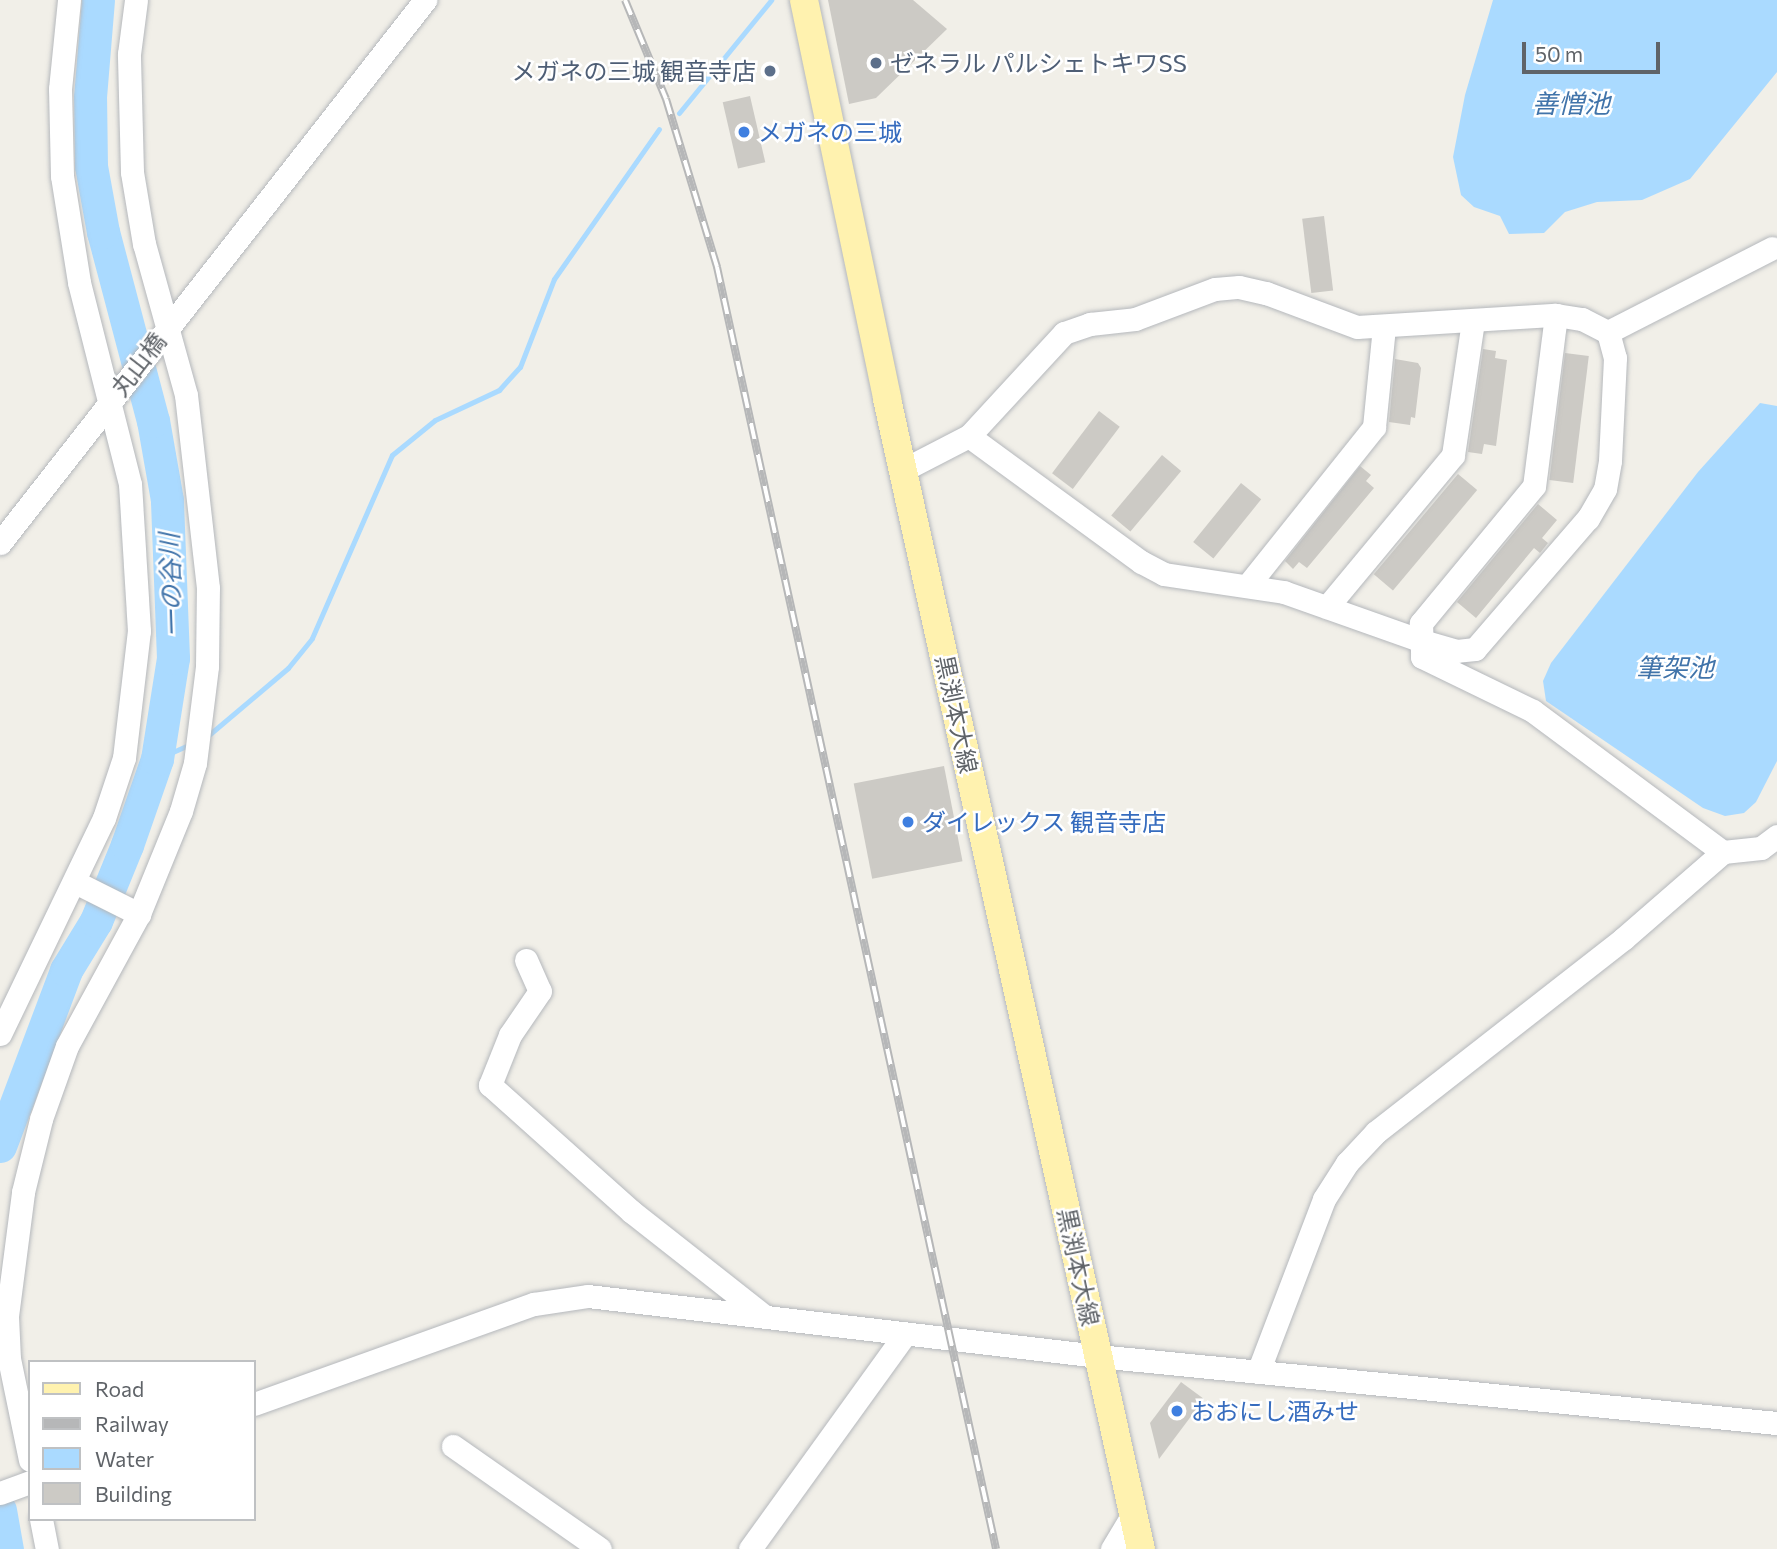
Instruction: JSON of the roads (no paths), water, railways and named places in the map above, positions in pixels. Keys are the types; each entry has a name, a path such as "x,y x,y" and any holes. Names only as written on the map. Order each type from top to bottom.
{"main road":[{"name":"黒渕本大線","path":"804,0 903,470 1141,1549"}],"street":[{"path":"0,1034 104,818 124,758 139,631 130,484 107,403 79,282 62,176 60,89 69,0"},
{"path":"28,1450 9,1359 7,1316 23,1192 41,1119 67,1046 139,914 163,860 195,763 201,723 208,588 188,409 168,324 144,244 132,172 129,54 136,0"},
{"name":"丸山橋","path":"0,543 168,324 425,0"},
{"path":"1608,332 1772,248"},
{"path":"903,470 969,436 1064,334 1090,324 1135,318 1215,289 1239,287 1266,293 1330,320 1384,327 1556,315 1582,319 1608,332 1615,358 1610,461 1605,489 1588,518 1475,649 1457,650 1422,641 1327,607 1248,584 1164,574 1141,562 969,436"},
{"path":"1556,315 1534,486 1421,623 1422,657 1533,711 1723,852"},
{"path":"1327,607 1453,456 1473,321"},
{"path":"1248,584 1374,427 1384,327"},
{"path":"1258,1372 1295,1265 1325,1199 1347,1163 1376,1132 1612,947 1723,852 1761,848 1777,836"},
{"path":"75,883 139,914"},
{"path":"526,960 540,991 510,1035 490,1085 632,1212 764,1315"},
{"path":"256,1403 561,1297 588,1296 1098,1356 1777,1423"},
{"path":"750,1549 905,1334"},
{"path":"453,1446 600,1549"},
{"path":"0,1493 28,1483"},
{"path":"1112,1549 1133,1514"},
{"path":"41,1521 47,1549"}],"water":[{"name":"善憎池","path":"1493,0 1777,0 1777,72 1690,179 1642,200 1597,202 1565,212 1544,233 1509,234 1500,216 1474,207 1461,195 1453,157 1465,95"},
{"name":"筆架池","path":"1760,403 1777,406 1777,761 1756,802 1744,813 1725,816 1703,808 1546,701 1543,681 1551,663 1698,472"}],"waterway":[{"name":"一の谷川","path":"0,1146 66,970 96,921 127,845 157,759 173,658 167,500 153,421 103,232 91,166 90,97 98,0"},
{"path":"679,113 771,0"},
{"path":"204,739 288,668 312,638 392,455 435,420 499,390 520,367 554,279 659,129"},
{"path":"157,759 191,744"},
{"name":"一の谷川","path":"0,1510 7,1549"}],"railway":[{"path":"625,0 666,99 717,267 996,1549"}],"place":[{"name":"ゼネラル パルシェトキワSS","path":"876,63"},
{"name":"メガネの三城 観音寺店","path":"770,71"},
{"name":"メガネの三城","path":"744,132"},
{"name":"ダイレックス 観音寺店","path":"908,822"},
{"name":"おおにし酒みせ","path":"1177,1411"}]}
